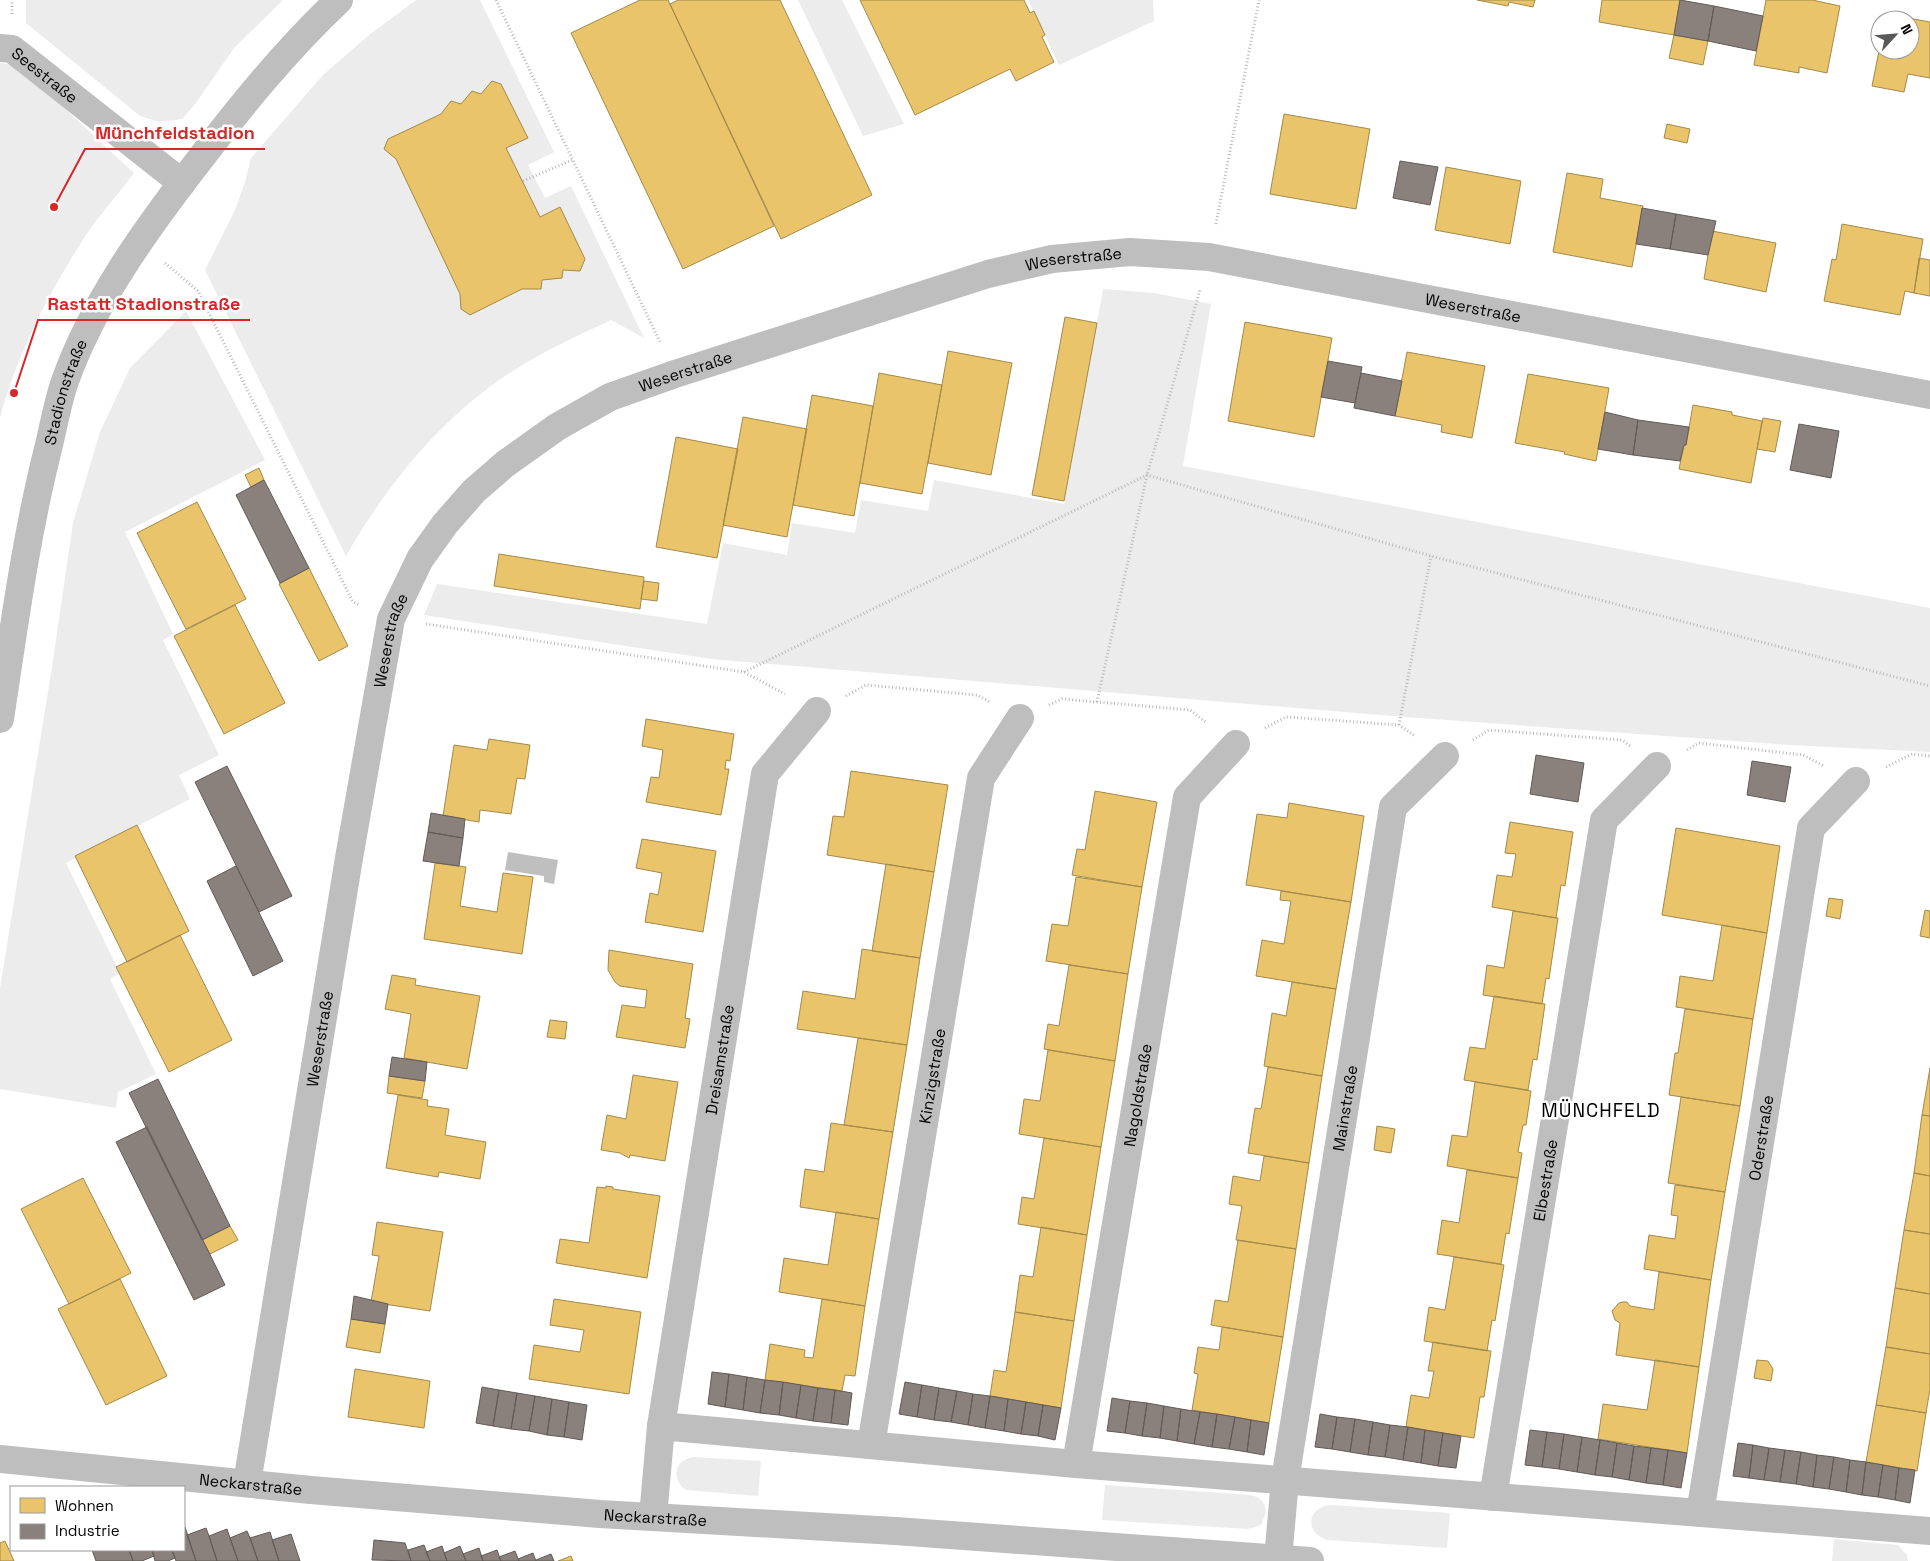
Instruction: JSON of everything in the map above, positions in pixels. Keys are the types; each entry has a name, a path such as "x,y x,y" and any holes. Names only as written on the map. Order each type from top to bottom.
{"street":[{"name":"Stadionstraße","path":"0,719 6,636 34,502 65,383 82,338 140,242 182,183 240,107 303,34 339,0"},
{"name":"Seestraße","path":"0,48 12,50 182,183"},
{"name":"Weserstraße","path":"247,1483 349,858 391,619 420,559 445,524 474,492 505,464 557,427 610,397 675,374 988,274 1052,259 1130,252 1210,257 1930,394"},
{"name":"Dreisamstraße","path":"653,1517 661,1426 764,774 817,712"},
{"name":"Kinzigstraße","path":"871,1445 981,778 1020,718"},
{"name":"Nagoldstraße","path":"1076,1464 1188,797 1236,744"},
{"name":"Mainstraße","path":"1278,1559 1285,1480 1393,807 1446,756"},
{"name":"Elbestraße","path":"1493,1497 1604,820 1657,766"},
{"name":"Oderstraße","path":"1700,1513 1811,828 1856,781"},
{"path":"661,1426 1076,1464 1930,1531"},
{"name":"Neckarstraße","path":"0,1458 247,1483 600,1514 894,1531 1310,1561"}],"path":[{"path":"496,0 675,374"},
{"path":"1097,702 1147,475 1210,257 1259,0"},
{"path":"522,181 572,160"},
{"path":"140,242 198,291 353,602 391,619 744,672 817,712 866,685 977,695 1020,718 1062,699 1190,710 1236,744 1286,717 1399,725 1446,756 1489,730 1622,740 1657,766 1699,744 1803,755 1856,781 1912,754 1930,756"},
{"path":"744,672 1147,475 1431,556 1930,686"},
{"path":"1399,725 1431,556"}],"shaded area":[{"path":"26,0 283,0 234,48 196,103 182,119 159,122 140,116 26,23"},
{"path":"416,0 480,0 554,152 528,165 545,198 571,186 644,338 611,320 539,355 490,387 465,407 420,452 380,502 346,556 205,270 235,210 251,158 323,75 369,35"},
{"path":"798,0 842,0 904,124 863,136"},
{"path":"1028,0 1153,0 1154,21 1059,65"},
{"path":"0,63 19,66 134,173 87,234 56,284 24,350 0,418"},
{"path":"1103,289 1154,293 1211,304 1183,466 1930,608 1930,752 1789,745 1392,716 711,659 424,615 437,584 707,624 723,543 787,555 792,523 855,533 861,500 928,511 934,480 1064,504"},
{"path":"186,311 265,460 125,532 173,634 163,640 219,755 179,775 190,799 66,863 120,973 110,979 156,1074 118,1092 116,1108 0,1089 0,988 52,667 73,523 100,432 130,368"},
{"path":"508,852 558,860 554,884 544,882 544,876 505,870"},
{"path":"694,1457 761,1461 758,1496 686,1490 678,1480 677,1470 682,1461"},
{"path":"1105,1485 1250,1495 1262,1501 1266,1513 1261,1525 1248,1529 1102,1520"},
{"path":"1330,1505 1450,1513 1447,1548 1327,1540 1315,1532 1311,1521 1316,1511"},
{"path":"1834,1539 1898,1545 1907,1555 1908,1561 1832,1561"}],"building: Wohnen":[{"path":"640,0 668,0 774,226 683,269 571,33"},
{"path":"678,0 780,0 872,195 781,239 670,4"},
{"path":"860,0 1024,0 1030,13 1034,11 1045,35 1042,37 1054,62 1016,81 1010,69 915,115"},
{"path":"1477,0 1535,0 1533,7 1509,2 1508,6"},
{"path":"1602,0 1680,0 1674,35 1599,22"},
{"path":"1766,0 1812,0 1840,6 1827,73 1799,67 1799,73 1754,65"},
{"path":"1920,20 1930,22 1930,78 1908,74 1904,92 1872,86 1877,60 1920,60"},
{"path":"1674,35 1708,41 1703,65 1669,58"},
{"path":"492,81 501,84 528,138 506,148 540,217 560,207 585,259 580,271 563,270 562,278 542,280 541,289 522,289 470,315 461,309 460,294 396,159 384,149 388,139 441,114 451,101 461,104 472,91 481,94"},
{"path":"1284,114 1370,129 1356,209 1270,194"},
{"path":"1667,124 1690,129 1687,143 1664,138"},
{"path":"1446,167 1521,181 1510,244 1435,230"},
{"path":"1567,173 1603,179 1600,198 1643,206 1632,267 1553,252"},
{"path":"1842,224 1923,239 1914,293 1905,291 1900,315 1824,301 1832,259 1836,260"},
{"path":"1712,231 1776,243 1766,292 1704,279"},
{"path":"1919,258 1930,260 1930,296 1914,293"},
{"path":"1065,317 1097,323 1064,501 1032,495"},
{"path":"1245,322 1332,338 1314,437 1228,421"},
{"path":"948,351 1012,363 991,475 928,463"},
{"path":"1407,352 1485,366 1472,438 1441,432 1442,425 1395,416"},
{"path":"879,373 942,385 922,494 860,483"},
{"path":"1528,374 1609,388 1596,461 1564,454 1565,452 1515,443"},
{"path":"812,395 873,406 854,516 793,505"},
{"path":"1693,405 1732,412 1732,415 1762,421 1751,483 1679,469 1684,445 1686,445"},
{"path":"743,417 807,429 787,537 723,525"},
{"path":"1763,418 1781,421 1775,452 1757,449"},
{"path":"676,437 738,449 717,558 656,547"},
{"path":"259,468 264,480 251,487 245,475"},
{"path":"197,502 246,599 186,629 137,533"},
{"path":"499,554 644,577 640,609 494,586"},
{"path":"309,568 348,646 319,661 279,584"},
{"path":"644,581 659,583 657,601 641,599"},
{"path":"235,605 285,703 224,734 174,636"},
{"path":"646,719 734,734 730,761 726,760 725,769 729,769 721,815 646,802 651,777 659,778 663,750 642,746"},
{"path":"489,739 530,745 525,779 517,778 511,814 480,810 479,822 443,816 454,745 487,750"},
{"path":"851,771 948,785 934,872 827,855 833,816 844,817"},
{"path":"1095,791 1157,802 1142,887 1072,875 1077,849 1085,850"},
{"path":"1289,803 1364,816 1351,902 1246,885 1257,814 1287,818"},
{"path":"1510,822 1573,832 1565,886 1561,885 1556,918 1492,907 1497,875 1512,877 1516,854 1505,853"},
{"path":"137,825 189,931 127,962 75,856"},
{"path":"1676,828 1780,846 1767,933 1662,915"},
{"path":"642,839 716,851 703,932 645,922 650,893 658,895 662,873 636,868"},
{"path":"435,863 466,867 460,906 497,912 503,873 533,877 522,954 424,939"},
{"path":"886,864 934,872 920,958 872,951"},
{"path":"1076,877 1142,887 1128,974 1046,961 1052,924 1068,926"},
{"path":"1281,891 1351,902 1336,989 1256,976 1262,940 1284,944 1291,901 1280,900"},
{"path":"1829,898 1843,900 1840,919 1826,916"},
{"path":"1925,910 1930,911 1930,938 1920,936"},
{"path":"1513,911 1558,918 1549,979 1546,978 1542,1004 1483,995 1487,965 1504,968"},
{"path":"1722,925 1767,933 1753,1019 1676,1007 1680,976 1713,981"},
{"path":"180,935 232,1040 169,1072 116,967"},
{"path":"862,949 920,958 907,1045 797,1029 803,991 855,999"},
{"path":"609,950 693,964 685,1018 690,1019 685,1048 616,1037 622,1005 645,1008 647,990 620,986 615,982 608,970"},
{"path":"1069,965 1128,974 1115,1061 1044,1049 1048,1024 1059,1026"},
{"path":"392,975 416,979 415,985 480,996 467,1069 404,1058 411,1014 385,1009"},
{"path":"1292,982 1336,989 1322,1076 1264,1066 1272,1013 1286,1016"},
{"path":"1494,996 1545,1004 1537,1060 1533,1059 1528,1090 1464,1080 1470,1047 1485,1049"},
{"path":"1685,1009 1753,1019 1740,1106 1669,1095 1675,1053 1678,1053"},
{"path":"550,1020 567,1022 565,1039 547,1037"},
{"path":"858,1038 907,1045 893,1132 844,1125"},
{"path":"1048,1050 1115,1061 1101,1147 1019,1134 1024,1099 1040,1101"},
{"path":"1268,1067 1322,1076 1309,1163 1248,1153 1255,1108 1261,1109"},
{"path":"1930,1068 1930,1116 1922,1115"},
{"path":"633,1075 678,1082 665,1161 630,1155 629,1158 620,1153 601,1150 607,1115 626,1119"},
{"path":"389,1076 425,1081 422,1098 387,1093"},
{"path":"1475,1082 1531,1091 1526,1125 1523,1125 1518,1152 1522,1153 1518,1178 1447,1166 1452,1135 1467,1137"},
{"path":"398,1095 428,1100 427,1106 449,1109 445,1135 486,1142 480,1179 439,1172 438,1177 386,1168"},
{"path":"1681,1097 1740,1106 1725,1192 1668,1183"},
{"path":"1922,1115 1930,1116 1930,1176 1914,1173"},
{"path":"831,1123 893,1132 879,1219 800,1207 805,1169 824,1172"},
{"path":"1377,1126 1395,1129 1391,1153 1374,1150"},
{"path":"1044,1138 1101,1147 1087,1235 1018,1224 1022,1197 1034,1199"},
{"path":"1264,1156 1309,1163 1296,1249 1236,1240 1242,1206 1229,1204 1233,1176 1260,1181"},
{"path":"1467,1170 1518,1178 1509,1234 1506,1233 1501,1264 1437,1254 1442,1220 1459,1223"},
{"path":"1914,1173 1930,1176 1930,1234 1904,1230"},
{"path":"83,1178 131,1273 69,1304 21,1209"},
{"path":"1675,1185 1725,1192 1711,1280 1644,1269 1649,1235 1675,1239 1678,1216 1671,1215"},
{"path":"606,1186 613,1187 613,1189 660,1196 647,1278 556,1263 560,1239 589,1243 597,1187 606,1188"},
{"path":"836,1212 879,1219 865,1306 779,1292 784,1258 828,1265"},
{"path":"377,1222 443,1232 430,1311 371,1302 379,1256 372,1255"},
{"path":"230,1226 238,1240 210,1254 202,1240"},
{"path":"1041,1227 1087,1235 1074,1321 1015,1312 1020,1275 1033,1277"},
{"path":"1904,1230 1930,1234 1930,1294 1895,1288"},
{"path":"1238,1240 1296,1249 1283,1337 1211,1325 1215,1300 1228,1302"},
{"path":"1454,1257 1504,1265 1495,1321 1492,1320 1487,1351 1424,1341 1429,1307 1445,1310"},
{"path":"1659,1272 1711,1280 1699,1367 1616,1355 1620,1323 1615,1320 1612,1311 1622,1302 1627,1302 1630,1306 1654,1310"},
{"path":"120,1279 167,1376 106,1405 58,1309"},
{"path":"1895,1288 1930,1294 1930,1354 1886,1347"},
{"path":"554,1299 641,1312 629,1394 529,1379 534,1345 580,1352 584,1330 550,1325"},
{"path":"822,1299 865,1306 855,1376 845,1375 842,1391 765,1380 770,1344 805,1350 804,1357 813,1358"},
{"path":"1015,1312 1074,1321 1061,1408 990,1396 994,1370 1006,1372"},
{"path":"351,1319 385,1324 380,1353 346,1347"},
{"path":"1222,1327 1283,1337 1269,1423 1192,1410 1198,1374 1194,1373 1198,1347 1219,1350"},
{"path":"1433,1342 1491,1351 1484,1397 1480,1397 1474,1438 1406,1427 1411,1395 1429,1398 1434,1371 1428,1371"},
{"path":"1886,1347 1930,1354 1930,1389 1926,1413 1876,1405"},
{"path":"1655,1360 1699,1367 1687,1453 1598,1439 1603,1404 1647,1410"},
{"path":"1757,1360 1768,1361 1773,1369 1771,1381 1754,1378"},
{"path":"355,1369 430,1381 424,1428 348,1417"},
{"path":"1876,1405 1926,1413 1917,1471 1866,1462"},
{"path":"5,1541 14,1561 0,1561 0,1543"},
{"path":"571,1556 573,1561 558,1561"}],"building: Industrie":[{"path":"1680,0 1714,6 1708,41 1674,35"},
{"path":"1714,6 1763,16 1756,51 1708,41"},
{"path":"1400,161 1438,167 1430,205 1393,198"},
{"path":"1642,208 1676,214 1670,249 1636,244"},
{"path":"1676,214 1716,221 1708,255 1670,249"},
{"path":"1328,361 1362,367 1355,403 1321,397"},
{"path":"1361,373 1402,381 1395,416 1354,408"},
{"path":"1605,412 1638,420 1633,455 1598,449"},
{"path":"1638,420 1689,427 1686,445 1684,445 1680,461 1633,455"},
{"path":"1799,424 1839,431 1831,478 1790,470"},
{"path":"264,480 309,568 280,583 236,495"},
{"path":"1536,755 1584,763 1578,802 1530,794"},
{"path":"1752,761 1791,767 1785,802 1747,795"},
{"path":"227,766 292,896 259,912 195,782"},
{"path":"431,813 465,819 463,838 428,832"},
{"path":"428,832 463,838 459,866 423,861"},
{"path":"236,866 283,961 253,976 207,881"},
{"path":"392,1057 427,1062 425,1081 389,1076"},
{"path":"158,1079 230,1226 202,1240 129,1093"},
{"path":"147,1127 225,1285 194,1300 116,1142"},
{"path":"354,1296 388,1304 385,1324 351,1319"},
{"path":"712,1372 729,1374 725,1407 708,1404"},
{"path":"729,1374 747,1377 743,1410 725,1407"},
{"path":"747,1377 765,1380 760,1413 743,1410"},
{"path":"765,1380 783,1382 779,1415 760,1413"},
{"path":"783,1382 801,1385 796,1418 779,1415"},
{"path":"905,1382 922,1385 917,1417 899,1414"},
{"path":"801,1385 818,1388 813,1421 796,1418"},
{"path":"922,1385 939,1388 934,1420 917,1417"},
{"path":"482,1387 499,1390 493,1426 476,1423"},
{"path":"818,1388 835,1390 831,1423 813,1421"},
{"path":"939,1388 957,1391 951,1422 934,1420"},
{"path":"499,1390 517,1393 511,1429 493,1426"},
{"path":"835,1390 852,1393 848,1425 831,1423"},
{"path":"957,1391 973,1394 968,1425 951,1422"},
{"path":"517,1393 535,1396 529,1431 511,1429"},
{"path":"973,1394 990,1396 985,1428 968,1425"},
{"path":"535,1396 552,1399 547,1435 529,1431"},
{"path":"990,1396 1008,1399 1004,1431 985,1428"},
{"path":"1112,1398 1130,1401 1125,1433 1107,1431"},
{"path":"552,1399 569,1402 564,1437 547,1435"},
{"path":"1008,1399 1026,1402 1021,1434 1004,1431"},
{"path":"1130,1401 1147,1403 1142,1436 1125,1433"},
{"path":"569,1402 587,1405 582,1440 564,1437"},
{"path":"1026,1402 1043,1405 1038,1436 1021,1434"},
{"path":"1147,1403 1164,1406 1160,1438 1142,1436"},
{"path":"1043,1405 1061,1408 1055,1440 1038,1436"},
{"path":"1164,1406 1181,1409 1177,1441 1160,1438"},
{"path":"1181,1409 1200,1412 1194,1444 1177,1441"},
{"path":"1200,1412 1217,1414 1212,1447 1194,1444"},
{"path":"1217,1414 1235,1417 1229,1449 1212,1447"},
{"path":"1320,1414 1337,1417 1332,1449 1315,1447"},
{"path":"1235,1417 1251,1420 1247,1452 1229,1449"},
{"path":"1337,1417 1355,1419 1350,1452 1332,1449"},
{"path":"1355,1419 1373,1422 1368,1455 1350,1452"},
{"path":"1251,1420 1269,1423 1264,1455 1247,1452"},
{"path":"1373,1422 1390,1425 1385,1457 1368,1455"},
{"path":"1390,1425 1408,1427 1403,1460 1385,1457"},
{"path":"1408,1427 1425,1430 1421,1463 1403,1460"},
{"path":"1425,1430 1443,1433 1438,1466 1421,1463"},
{"path":"1530,1430 1547,1432 1542,1467 1525,1465"},
{"path":"1547,1432 1564,1434 1559,1469 1542,1467"},
{"path":"1443,1433 1461,1436 1456,1468 1438,1466"},
{"path":"1564,1434 1582,1437 1577,1472 1559,1469"},
{"path":"1582,1437 1600,1440 1595,1475 1577,1472"},
{"path":"1600,1440 1617,1443 1612,1477 1595,1475"},
{"path":"1617,1443 1634,1446 1629,1480 1612,1477"},
{"path":"1738,1443 1753,1445 1749,1478 1733,1476"},
{"path":"1753,1445 1769,1448 1764,1480 1749,1478"},
{"path":"1634,1446 1651,1448 1646,1483 1629,1480"},
{"path":"1651,1448 1668,1450 1663,1485 1646,1483"},
{"path":"1769,1448 1785,1450 1780,1482 1764,1480"},
{"path":"1668,1450 1687,1453 1681,1488 1663,1485"},
{"path":"1785,1450 1801,1452 1796,1484 1780,1482"},
{"path":"1801,1452 1817,1455 1813,1487 1796,1484"},
{"path":"1817,1455 1834,1457 1829,1489 1813,1487"},
{"path":"1834,1457 1850,1460 1846,1492 1829,1489"},
{"path":"1850,1460 1866,1462 1862,1495 1846,1492"},
{"path":"1866,1462 1883,1465 1878,1497 1862,1495"},
{"path":"1883,1465 1899,1468 1895,1500 1878,1497"},
{"path":"1899,1468 1915,1470 1910,1503 1895,1500"},
{"path":"185,1527 196,1561 176,1561 172,1551 185,1551"},
{"path":"206,1528 217,1561 196,1561 187,1535"},
{"path":"227,1529 238,1561 217,1561 209,1536"},
{"path":"247,1531 258,1561 238,1561 230,1538"},
{"path":"270,1532 279,1561 258,1561 250,1538"},
{"path":"291,1534 300,1561 279,1561 272,1540"},
{"path":"374,1540 405,1543 411,1561 372,1560"},
{"path":"424,1545 430,1561 411,1561 408,1550"},
{"path":"442,1546 447,1561 430,1561 426,1552"},
{"path":"460,1546 466,1561 447,1561 444,1553"},
{"path":"479,1548 483,1561 466,1561 463,1554"},
{"path":"497,1550 501,1561 483,1561 481,1556"},
{"path":"92,1551 129,1551 133,1561 96,1561"},
{"path":"129,1551 152,1551 154,1556 142,1561 133,1561"},
{"path":"152,1551 172,1551 175,1558 168,1561 155,1561"},
{"path":"515,1551 519,1561 501,1561 499,1557"},
{"path":"533,1553 536,1561 519,1561 518,1559"},
{"path":"551,1554 554,1561 536,1561 536,1560"}],"place":[{"name":"Münchfeldstadion","path":"54,207"},
{"name":"Rastatt Stadionstraße","path":"14,393"}],"district":[{"name":"MÜNCHFELD","path":"1601,1110"}]}
